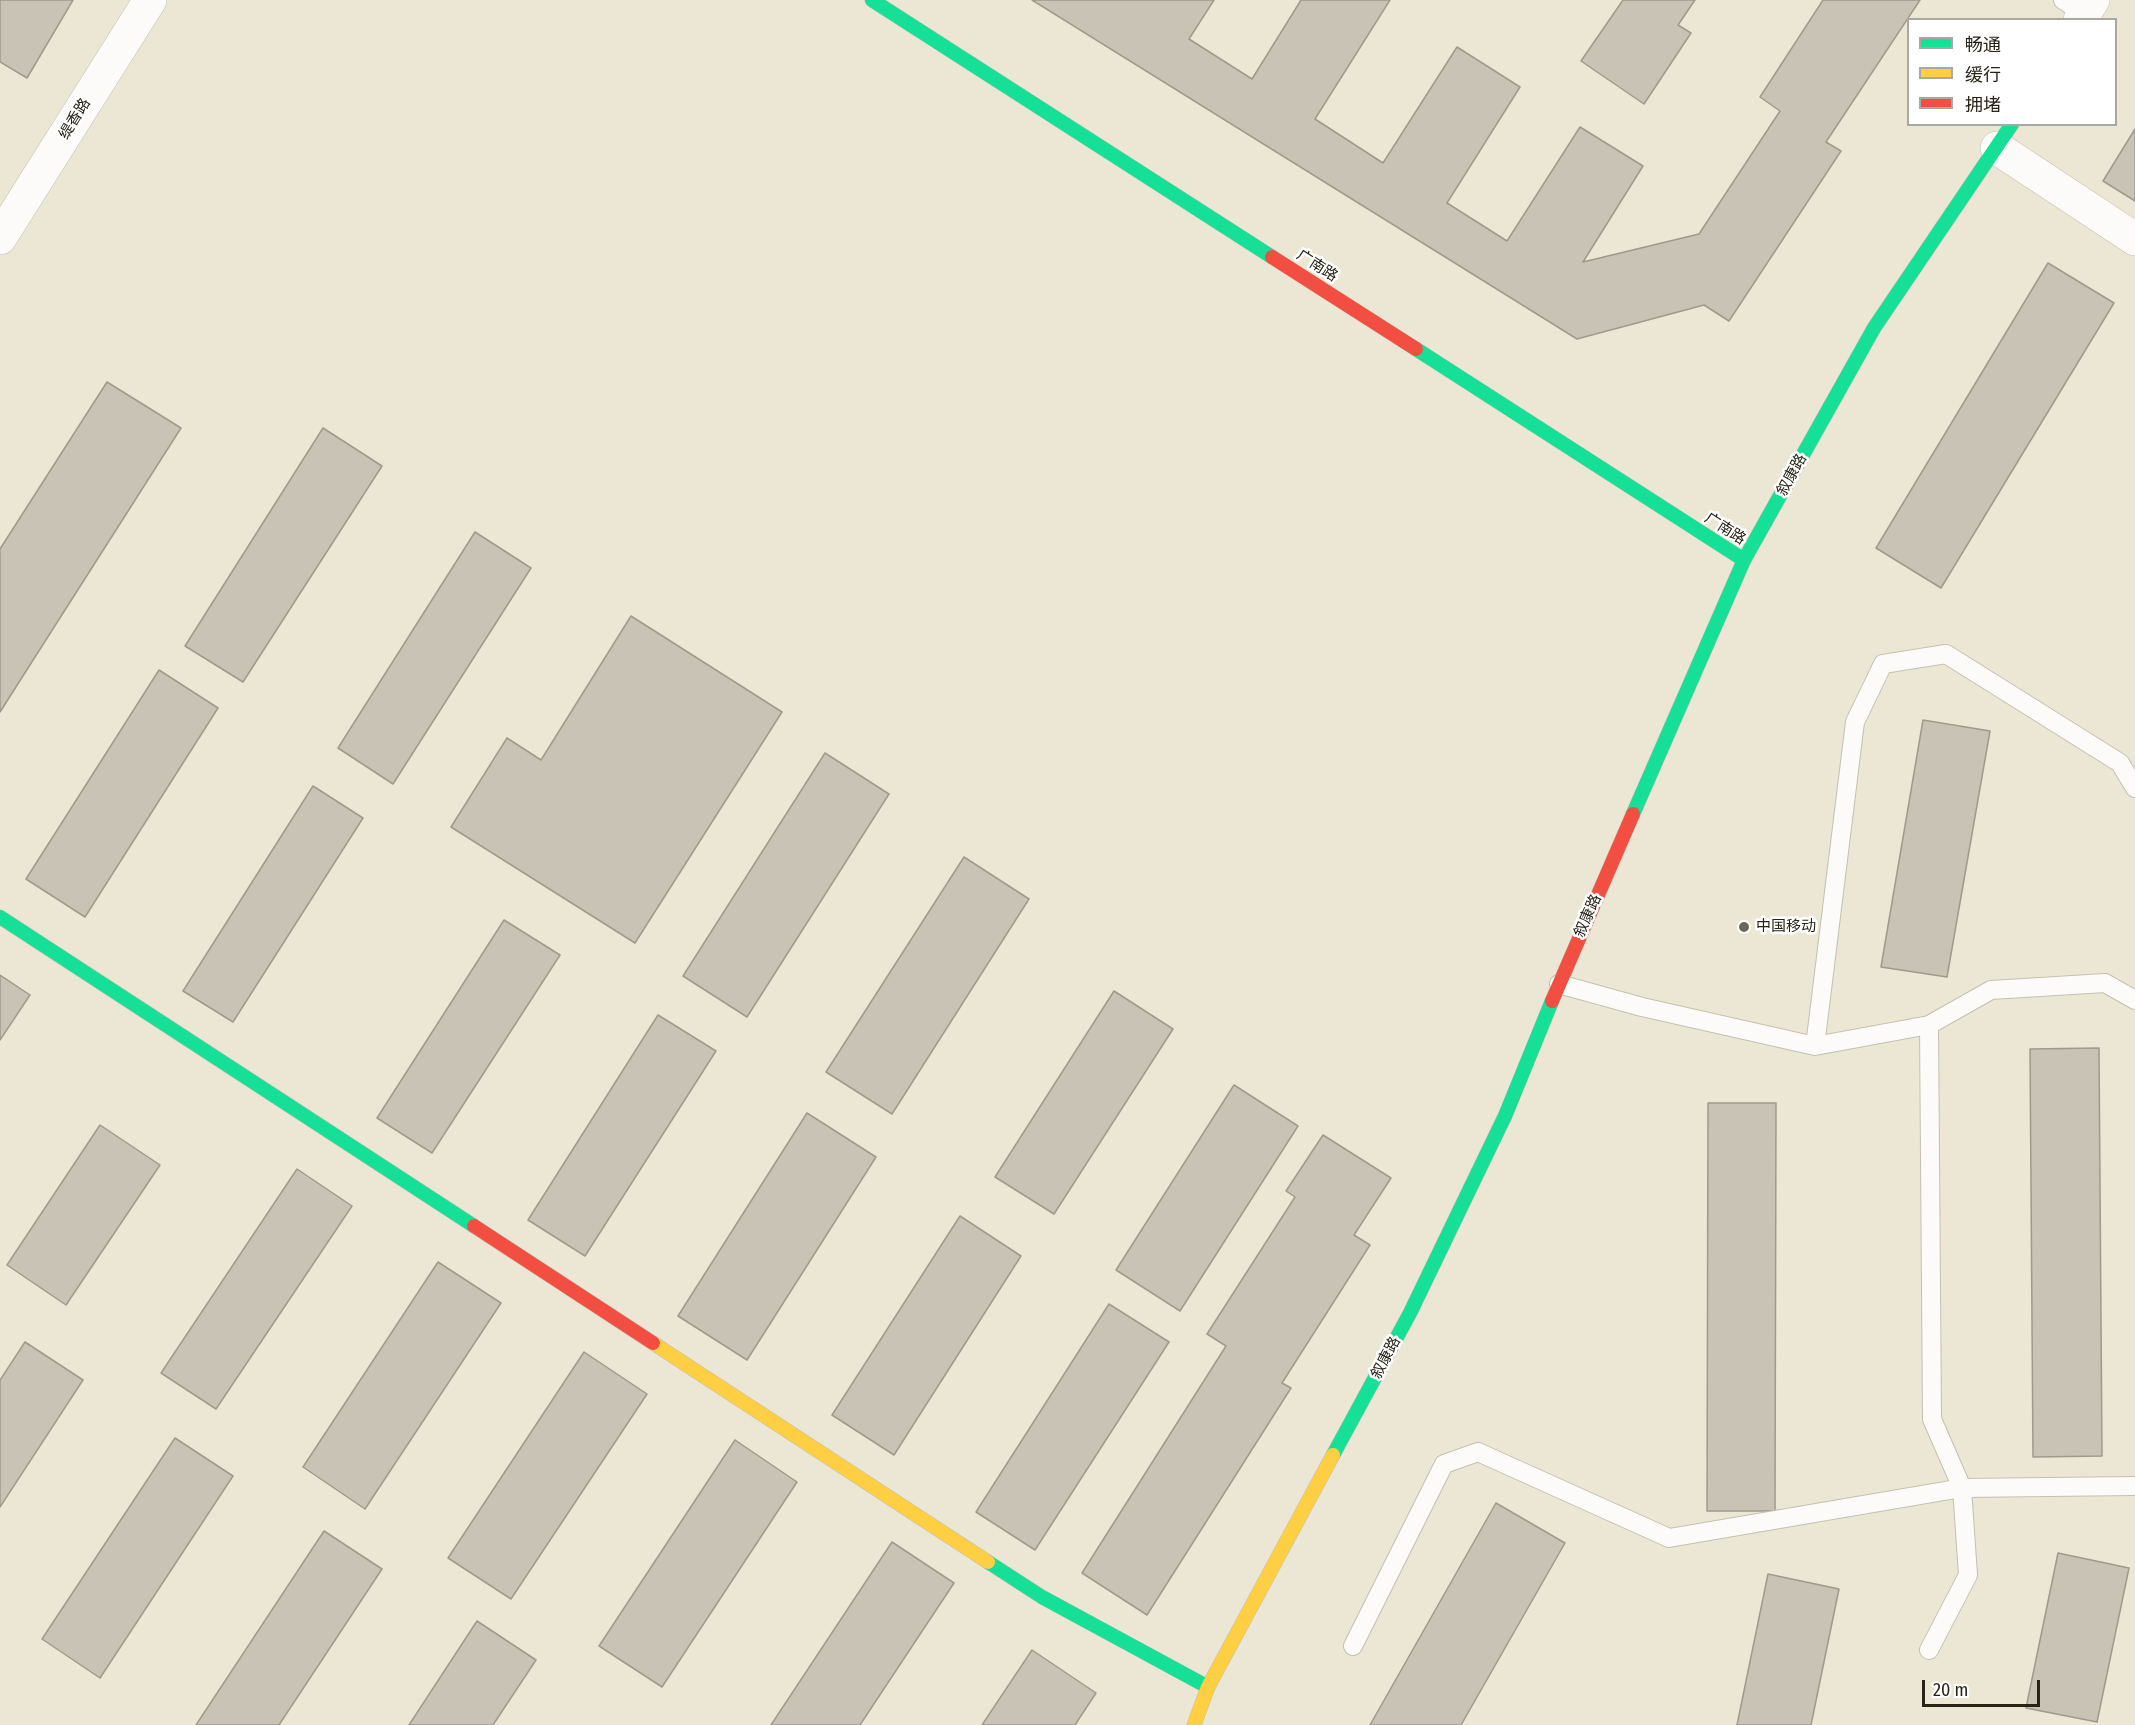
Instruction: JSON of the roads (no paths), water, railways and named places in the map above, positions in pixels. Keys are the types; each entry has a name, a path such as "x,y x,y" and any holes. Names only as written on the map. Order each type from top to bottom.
{"street":[{"name":"缇香路","path":"0,238 150,0"},
{"name":"广南路","path":"872,0 1744,560"},
{"name":"叙康路","path":"1194,1725 1208,1687 1410,1313 1504,1116 1559,984 1744,560 1874,328 2005,136"},
{"path":"2005,136 2135,239"},
{"path":"0,917 1042,1597 1208,1687"}],"lane":[{"path":"1815,1046 1855,722 1883,664 1946,654 2120,763 2135,788"},
{"path":"1559,984 1642,1007 1815,1046 1929,1025 1991,990 2105,983 2135,1000"},
{"path":"1929,1025 1932,1419 1962,1488 1968,1575 1929,1650"},
{"path":"1353,1646 1444,1464 1478,1452 1669,1538 1962,1488 2135,1486"}],"place":[{"name":"中国移动","path":"1744,927"}]}
